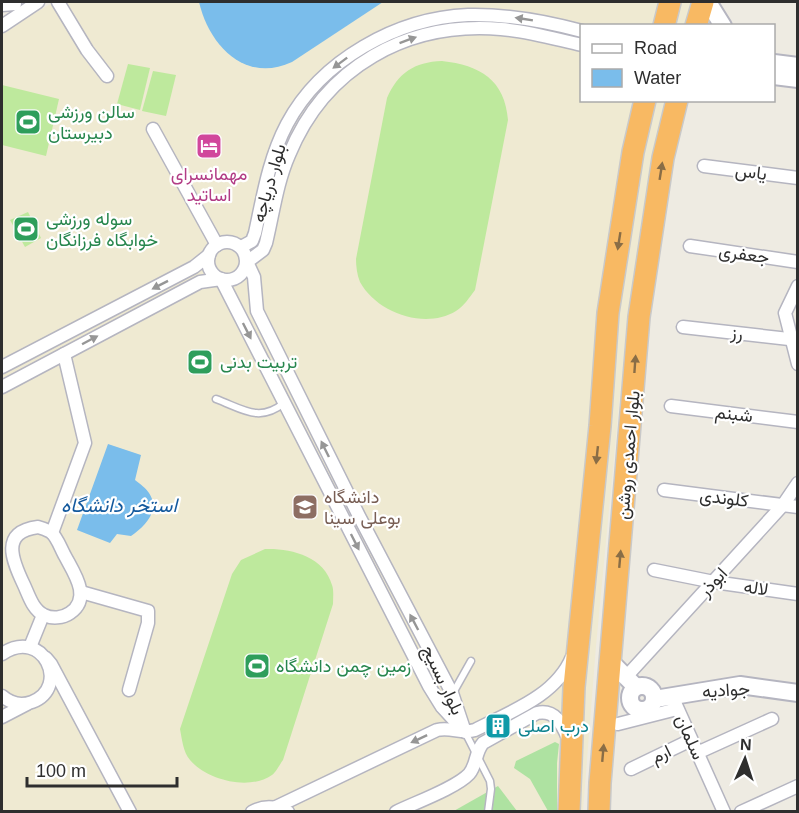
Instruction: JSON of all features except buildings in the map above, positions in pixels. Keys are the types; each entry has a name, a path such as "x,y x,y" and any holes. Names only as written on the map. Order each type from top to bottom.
{"highway":[{"path":"664,24 670,2"},
{"path":"696,24 702,2"},
{"name":"بلوار احمدی روشن","path":"569,812 579,633 600,426 608,313 633,152 645,102"},
{"name":"بلوار احمدی روشن","path":"599,812 612,722 611,662 639,317 663,158 679,104"},
{"path":"600,426 616,416 624,417 630,430"}],"main road":[{"path":"708,2 722,24"},
{"path":"775,63 798,66"},
{"path":"775,76 798,79"},
{"path":"611,662 630,682 646,686 654,693 655,699"},
{"path":"612,722 617,712 632,705 630,682"},
{"name":"جوادیه","path":"632,705 637,709 648,708 655,699 674,703 740,685 798,693"}],"street":[{"path":"2,26 38,2"},
{"path":"58,2 87,50 107,76"},
{"path":"2,5 15,4"},
{"name":"بلوار دریاچه","path":"241,247 252,241 270,166 292,115 320,80 361,48 390,33 421,22 456,16 510,16 580,31"},
{"name":"بلوار دریاچه","path":"247,262 262,250 266,243 283,170 306,122 332,86 369,58 408,40 452,29 502,29 580,45"},
{"path":"153,129 213,250"},
{"name":"یاس","path":"704,166 798,178"},
{"path":"2,367 194,267 213,250 229,241 244,251 247,262 243,273 238,277 200,282 2,387"},
{"name":"جعفری","path":"690,246 798,262"},
{"path":"213,250 208,260 211,272 221,279"},
{"name":"بلوار بسیج","path":"247,262 254,277 257,311 359,516 452,693 465,732"},
{"name":"بلوار بسیج","path":"221,279 429,686 442,707 465,732"},
{"path":"798,286 785,314 794,339 798,364"},
{"name":"رز","path":"683,327 794,339"},
{"path":"52,533 85,443 64,354"},
{"name":"شبنم","path":"671,406 798,422"},
{"name":"ابوذر","path":"630,682 714,582 783,505 798,483"},
{"name":"کلوندی","path":"664,490 798,507"},
{"path":"38,527 52,533 78,580 81,592 78,606 66,616 53,618 43,615 35,608 12,560 11,542 17,534 26,529 38,527"},
{"name":"لاله","path":"654,570 714,582 798,594"},
{"path":"81,592 148,611 148,623 129,690"},
{"path":"30,647 43,615"},
{"path":"252,812 266,807 282,809 437,730 448,728 465,732 475,730 526,704 552,686 570,663 579,633"},
{"path":"4,650 19,646 30,647 39,651 51,664 130,812"},
{"path":"2,717 44,694 51,676 46,658"},
{"path":"2,696 11,702 27,704"},
{"path":"612,722 674,703"},
{"name":"سلمان","path":"674,703 724,812"},
{"path":"396,812 460,781 471,772 476,754 483,743 540,712 552,714 559,721 571,746"},
{"path":"697,753 772,719"},
{"name":"ارم","path":"631,769 691,740"},
{"path":"741,812 798,786"}],"lane":[{"path":"56,339 64,354"},
{"path":"216,399 260,415 273,412 284,403"},
{"path":"452,693 471,661"},
{"path":"465,732 490,781 488,812"}],"shaded area":[{"name":"دانشگاه بوعلی سینا","path":"54,2 691,2 685,24 580,24 580,102 669,102 628,311 596,646 583,811 2,811 2,32"}],"green space":[{"path":"442,61 468,66 488,77 502,94 508,120 475,290 456,311 430,319 416,318 390,310 368,293 360,282 356,259 387,98 396,82 408,70 423,64"},
{"path":"128,64 150,68 140,110 117,104"},
{"path":"153,71 176,75 166,116 142,111"},
{"name":"سالن ورزشی دبیرستان","path":"2,85 59,99 46,156 2,145"},
{"name":"سوله ورزشی خوابگاه فرزانگان","path":"28,212 41,238 25,247 10,220"},
{"name":"زمین چمن دانشگاه","path":"265,549 295,552 322,567 333,587 333,604 283,760 272,775 263,780 240,783 217,778 197,767 186,753 180,729 232,574 241,560"},
{"path":"555,742 559,744 557,811 548,811 530,779 514,768 516,761"},
{"path":"498,786 517,811 452,812"}],"water":[{"path":"199,2 383,2 292,62 275,68 259,68 245,64 220,46 211,33"},
{"name":"استخر دانشگاه","path":"108,444 141,455 135,480 148,491 153,506 146,523 136,532 131,536 117,534 110,543 77,530"}],"place":[{"name":"سالن ورزشی دبیرستان","path":"28,122"},
{"name":"مهمانسرای اساتید","path":"209,146"},
{"name":"سوله ورزشی خوابگاه فرزانگان","path":"26,229"},
{"name":"تربیت بدنی","path":"200,362"},
{"name":"دانشگاه بوعلی سینا","path":"305,507"},
{"name":"زمین چمن دانشگاه","path":"257,666"},
{"name":"درب اصلی","path":"498,726"}]}
